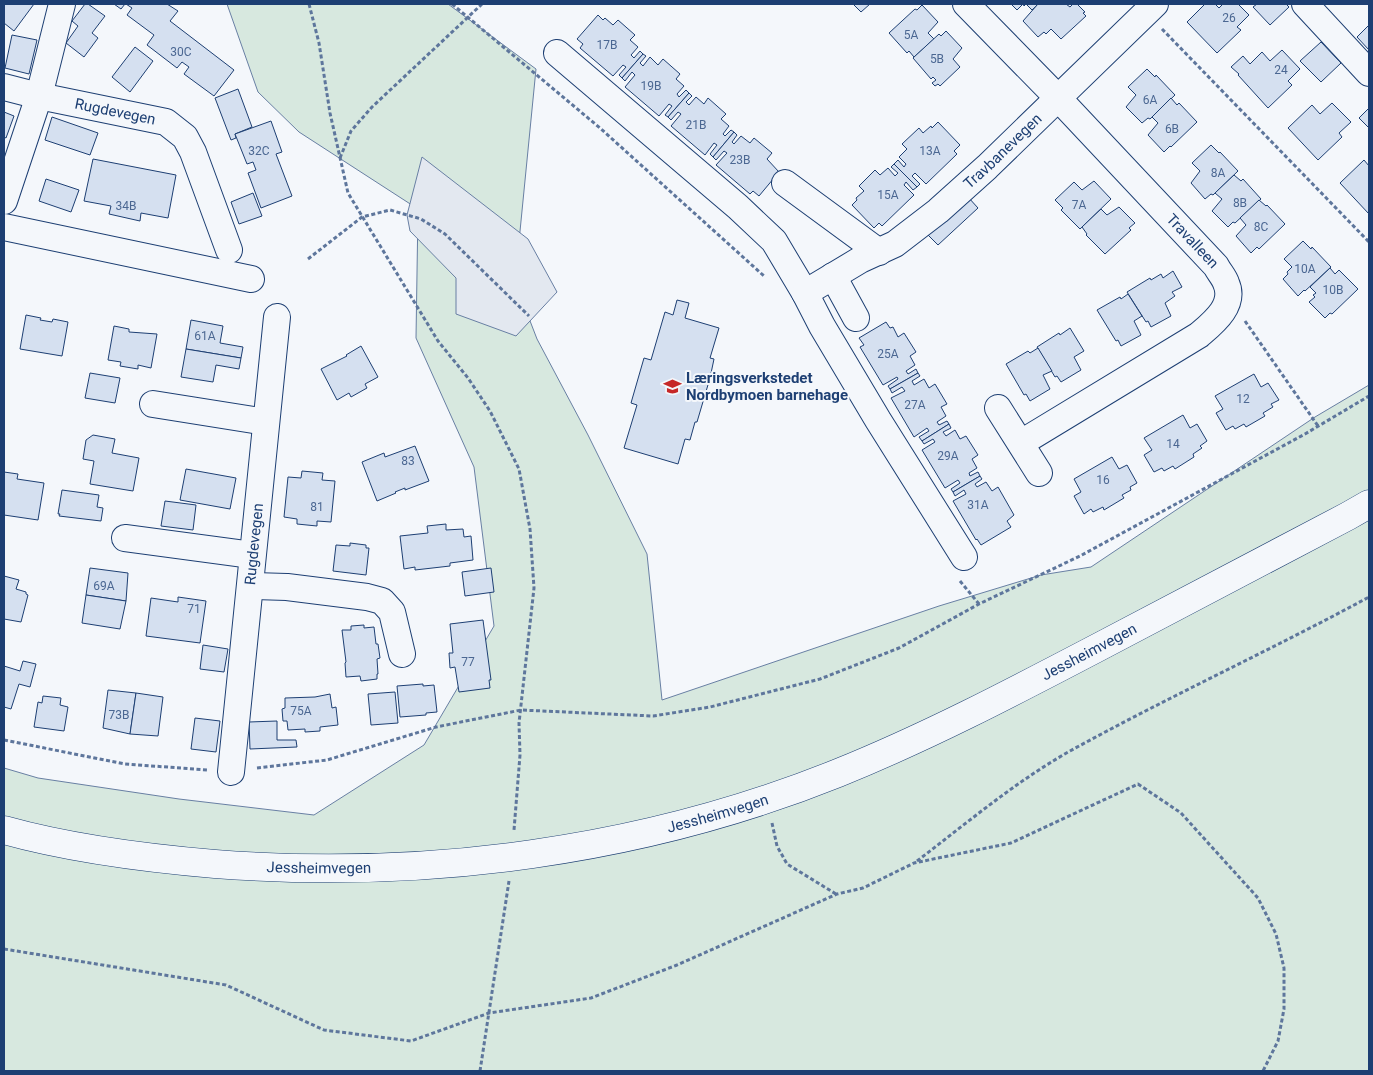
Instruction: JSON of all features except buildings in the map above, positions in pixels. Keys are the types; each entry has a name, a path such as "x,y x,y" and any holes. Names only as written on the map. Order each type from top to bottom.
{"main road":[{"name":"Jessheimvegen","path":"4,830 47,841 115,853 182,861 264,868 341,869 417,866 483,860 572,848 653,832 767,799 838,773 936,731 1369,504"}],"street":[{"path":"4,202 39,96 62,4"},
{"name":"Travalleen","path":"966,4 1058,98 1216,266 1227,285 1227,302"},
{"path":"1305,4 1369,73"},
{"name":"Travbanevegen","path":"805,293 860,260 902,240 938,211 987,167 1150,8"},
{"path":"557,53 774,240 960,567"},
{"name":"Rugdevegen","path":"4,87 166,122 185,137 193,152 229,250"},
{"path":"785,183 879,252"},
{"path":"4,228 251,279"},
{"path":"833,276 856,318"},
{"path":"1021,443 1199,335 1217,319 1227,302"},
{"name":"Rugdevegen","path":"231,772 277,318"},
{"path":"153,404 266,422"},
{"path":"998,408 1039,473"},
{"path":"126,538 252,555"},
{"path":"251,586 287,587 368,597 382,601 392,612 402,654"}],"path":[{"path":"309,4 348,193 438,341 468,378 490,411 519,470 530,529 534,588 519,724 520,755 513,837"},
{"path":"452,4 600,128 768,280"},
{"path":"340,159 351,132 372,107 482,4"},
{"path":"1150,8 1369,242"},
{"path":"308,260 362,218 390,210 421,219 445,234 529,316"},
{"path":"1227,302 1246,322 1318,426"},
{"path":"4,740 125,764 231,772 327,760 436,727 521,710 653,716 710,707 820,679 899,648 979,604 1080,556 1318,426 1369,396"},
{"path":"960,567 979,604"},
{"path":"4,949 226,985 324,1030 412,1040 489,1013 591,998 677,965 837,894 863,888 914,863 1017,784 1070,752 1369,597"},
{"path":"914,863 1011,843 1138,784 1181,813 1258,898 1276,934 1284,968 1284,1009 1278,1041 1263,1071"},
{"path":"767,799 777,846 787,864 837,894"},
{"path":"480,1071 509,880"}],"shaded area":[{"path":"227,4 448,4 536,69 515,282 537,339 588,435 647,554 662,700 939,606 1041,575 1091,567 1315,417 1369,385 1369,1071 4,1071 4,768 38,778 179,799 314,815 424,745 494,626 474,467 416,338 418,209 299,132 258,92"},
{"path":"422,157 528,239 557,292 516,336 456,314 456,278 410,231 407,215"}],"place":[{"name":"Læringsverkstedet Nordbymoen barnehage","path":"672,387"}]}
